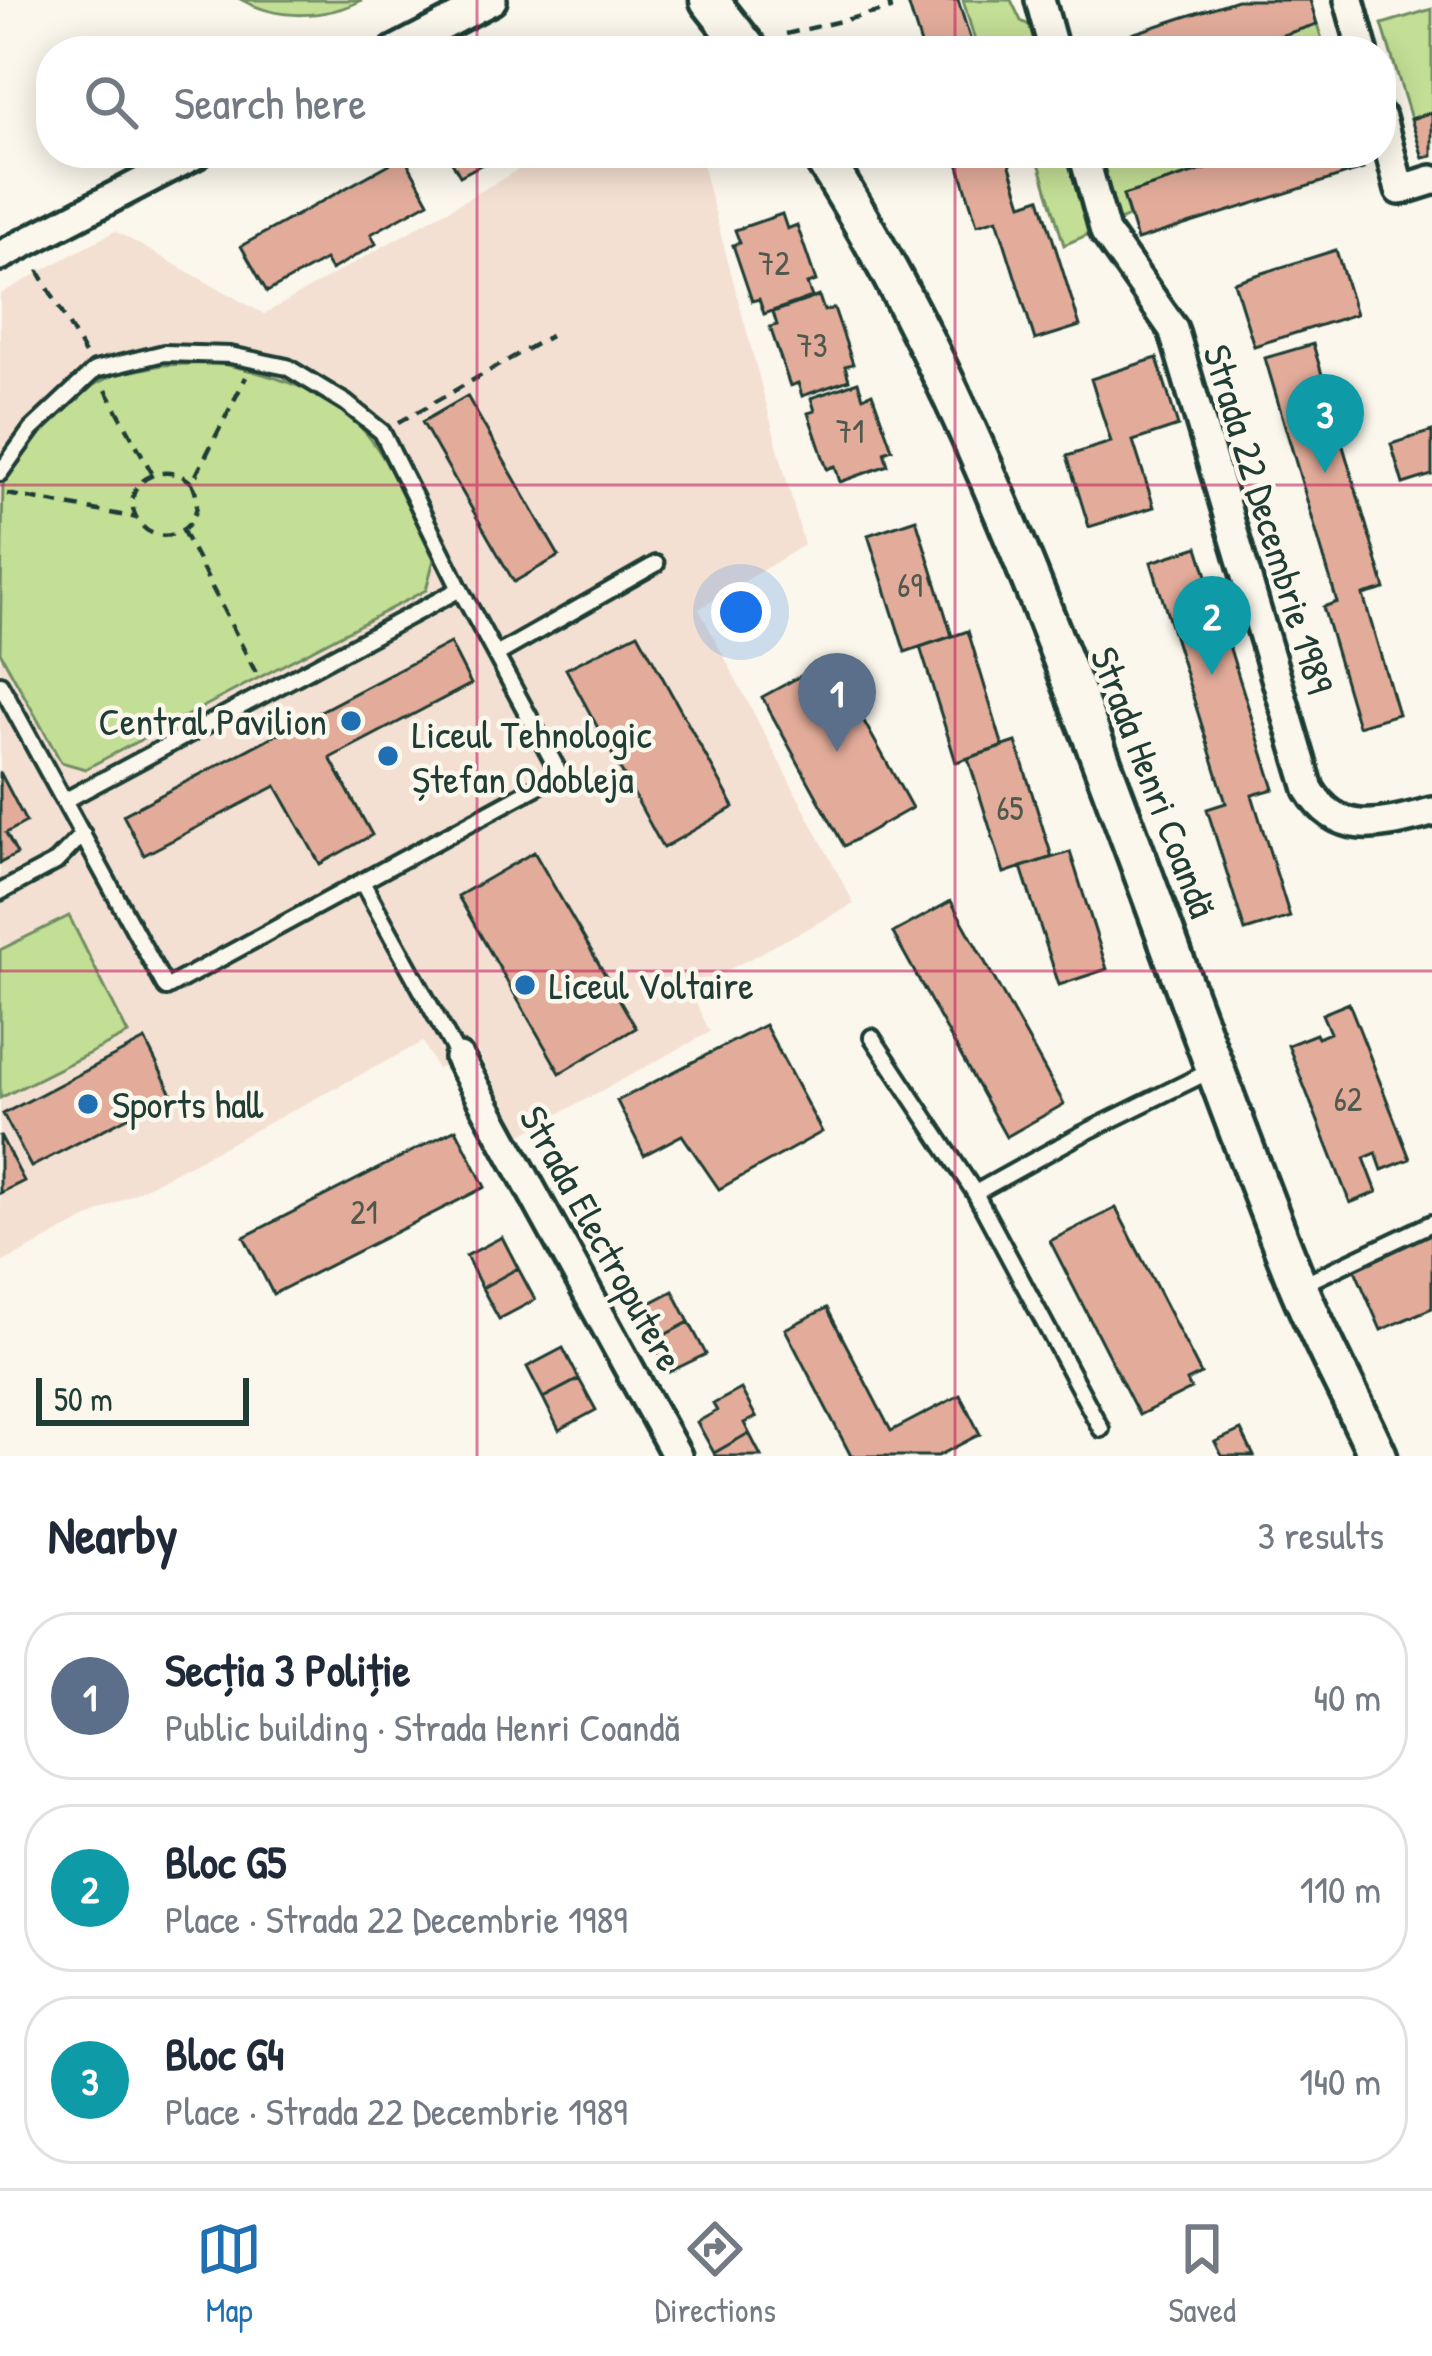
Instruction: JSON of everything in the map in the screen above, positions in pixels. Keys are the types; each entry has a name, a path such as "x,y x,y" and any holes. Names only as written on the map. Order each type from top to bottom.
{"street":[{"path":"423,36 492,0"},
{"path":"709,0 737,36"},
{"path":"1040,0 1050,36"},
{"path":"1349,0 1359,36"},
{"path":"0,256 169,168"},
{"name":"Strada Henri Coandă","path":"829,168 873,238 983,462 1114,789 1299,1287 1378,1456"},
{"name":"Strada 22 Decembrie 1989","path":"1087,168 1105,232 1173,329 1309,789 1318,805 1335,818 1360,824 1432,812"},
{"path":"1394,168 1400,190 1432,179"},
{"name":"Strada Electroputere","path":"459,1058 677,1456"}],"lane":[{"path":"0,473 31,430 94,370 164,353 287,367 346,403 382,432 560,774 166,988 0,684"},
{"path":"496,655 656,564"},
{"path":"64,802 460,589"},
{"path":"0,892 56,862 82,835"},
{"path":"362,882 459,1058"},
{"path":"872,1037 975,1193 1101,1429"},
{"path":"975,1193 1217,1068"},
{"path":"1299,1287 1432,1223"}],"path":[{"path":"786,34 891,9 888,0"},
{"path":"382,432 550,336"},
{"path":"192,483 254,360"},
{"path":"0,493 136,518 152,532 172,535 183,531 196,514 199,503 192,483 174,471 152,473 137,488 136,518"},
{"path":"183,531 266,693"}],"shaded area":[{"name":"Liceul Tehnologic Ștefan Odobleja","path":"522,168 703,168 804,545 699,609 854,904 690,990 710,1032 520,1135 477,1050 437,1069 423,1042 0,1264 0,294 115,231 264,314"}],"green space":[{"path":"242,0 362,0 333,11 302,15 271,11"},
{"path":"963,0 1011,0 1021,21 1050,36 974,36"},
{"path":"1432,9 1432,112 1411,119 1396,70 1396,36 1386,36 1382,24"},
{"path":"1317,24 1321,36 1280,36"},
{"path":"1041,168 1209,168 1123,195 1129,217 1064,245"},
{"path":"217,363 303,388 358,425 390,470 434,559 426,590 85,769 61,762 0,652 3,482 43,430 94,385 113,375 162,365"},
{"path":"69,916 128,1034 0,1098 0,950"}],"building":[{"path":"907,0 958,0 969,36 918,36"},
{"path":"1237,0 1310,0 1317,24 1280,36 1125,36"},
{"path":"1432,112 1432,156 1423,158 1411,119"},
{"path":"382,168 411,168 429,202 371,234 376,244 331,270 325,260 267,292 241,246"},
{"path":"960,168 1011,168 1022,204 1040,198 1080,326 1035,340 997,219 977,225"},
{"path":"1209,168 1363,169 1137,240 1123,195"},
{"path":"782,214 787,229 797,225 816,281 807,284 812,297 764,314 759,299 752,301 733,245 740,243 735,230"},
{"path":"1336,250 1356,314 1254,346 1234,282"},
{"path":"819,296 824,311 834,308 853,364 845,366 849,380 802,396 798,383 790,386 770,327 777,325 773,312"},
{"path":"1313,344 1385,589 1363,595 1398,714 1358,726 1323,607 1337,602 1265,358"},
{"path":"1157,358 1178,426 1133,441 1154,507 1089,527 1067,456 1111,442 1091,379"},
{"path":"858,382 863,397 872,393 892,449 884,452 888,465 840,482 835,466 827,469 808,413 815,411 811,398"},
{"path":"467,396 559,556 514,582 422,422"},
{"path":"1432,431 1432,475 1403,484 1391,444"},
{"path":"916,519 952,636 905,652 868,535"},
{"path":"1198,547 1274,789 1252,795 1290,917 1245,931 1207,809 1226,803 1151,562"},
{"path":"968,631 1003,747 956,762 920,647"},
{"path":"638,633 734,807 663,848 566,669"},
{"name":"Central Pavilion","path":"450,643 471,684 330,758 372,835 320,864 276,786 144,855 123,815"},
{"path":"830,660 912,808 844,846 762,697"},
{"path":"1016,742 1052,857 1004,873 968,758"},
{"path":"0,772 26,822 6,833 17,854 0,863"},
{"path":"534,852 636,1028 560,1073 458,896"},
{"path":"1070,852 1107,969 1059,985 1021,867"},
{"path":"951,901 1064,1104 1006,1137 893,933"},
{"path":"1349,1003 1410,1159 1382,1170 1376,1153 1364,1158 1377,1192 1350,1203 1288,1045 1330,1033 1322,1014"},
{"path":"765,1025 822,1132 719,1189 682,1135 644,1155 617,1101"},
{"name":"Sports hall","path":"145,1040 172,1094 31,1167 3,1114"},
{"path":"456,1129 485,1187 273,1294 244,1237"},
{"path":"0,1135 24,1181 0,1193"},
{"path":"1116,1208 1201,1374 1187,1381 1191,1389 1139,1415 1050,1241"},
{"path":"1432,1229 1432,1308 1381,1330 1352,1263"},
{"path":"502,1237 518,1268 482,1288 466,1256"},
{"path":"518,1268 535,1300 499,1319 482,1288"},
{"path":"673,1291 689,1322 653,1341 637,1310"},
{"path":"827,1308 891,1431 960,1395 980,1434 938,1456 851,1456 785,1329"},
{"path":"689,1322 706,1354 669,1372 653,1341"},
{"path":"563,1348 579,1379 543,1398 527,1367"},
{"path":"579,1379 596,1410 559,1430 543,1398"},
{"path":"741,1389 756,1417 744,1423 749,1433 714,1453 697,1422 717,1411 713,1404"},
{"path":"1241,1430 1254,1456 1222,1456 1215,1442"},
{"path":"749,1433 761,1456 715,1456 714,1453"}],"place":[{"name":"Bloc G4","path":"1325,473"},
{"name":"Bloc G5","path":"1212,675"},
{"name":"Central Pavilion","path":"351,721"},
{"name":"Secția 3 Poliție","path":"837,752"},
{"name":"Liceul Tehnologic Ștefan Odobleja","path":"388,756"},
{"name":"Liceul Voltaire","path":"525,985"},
{"name":"Sports hall","path":"88,1104"}]}
